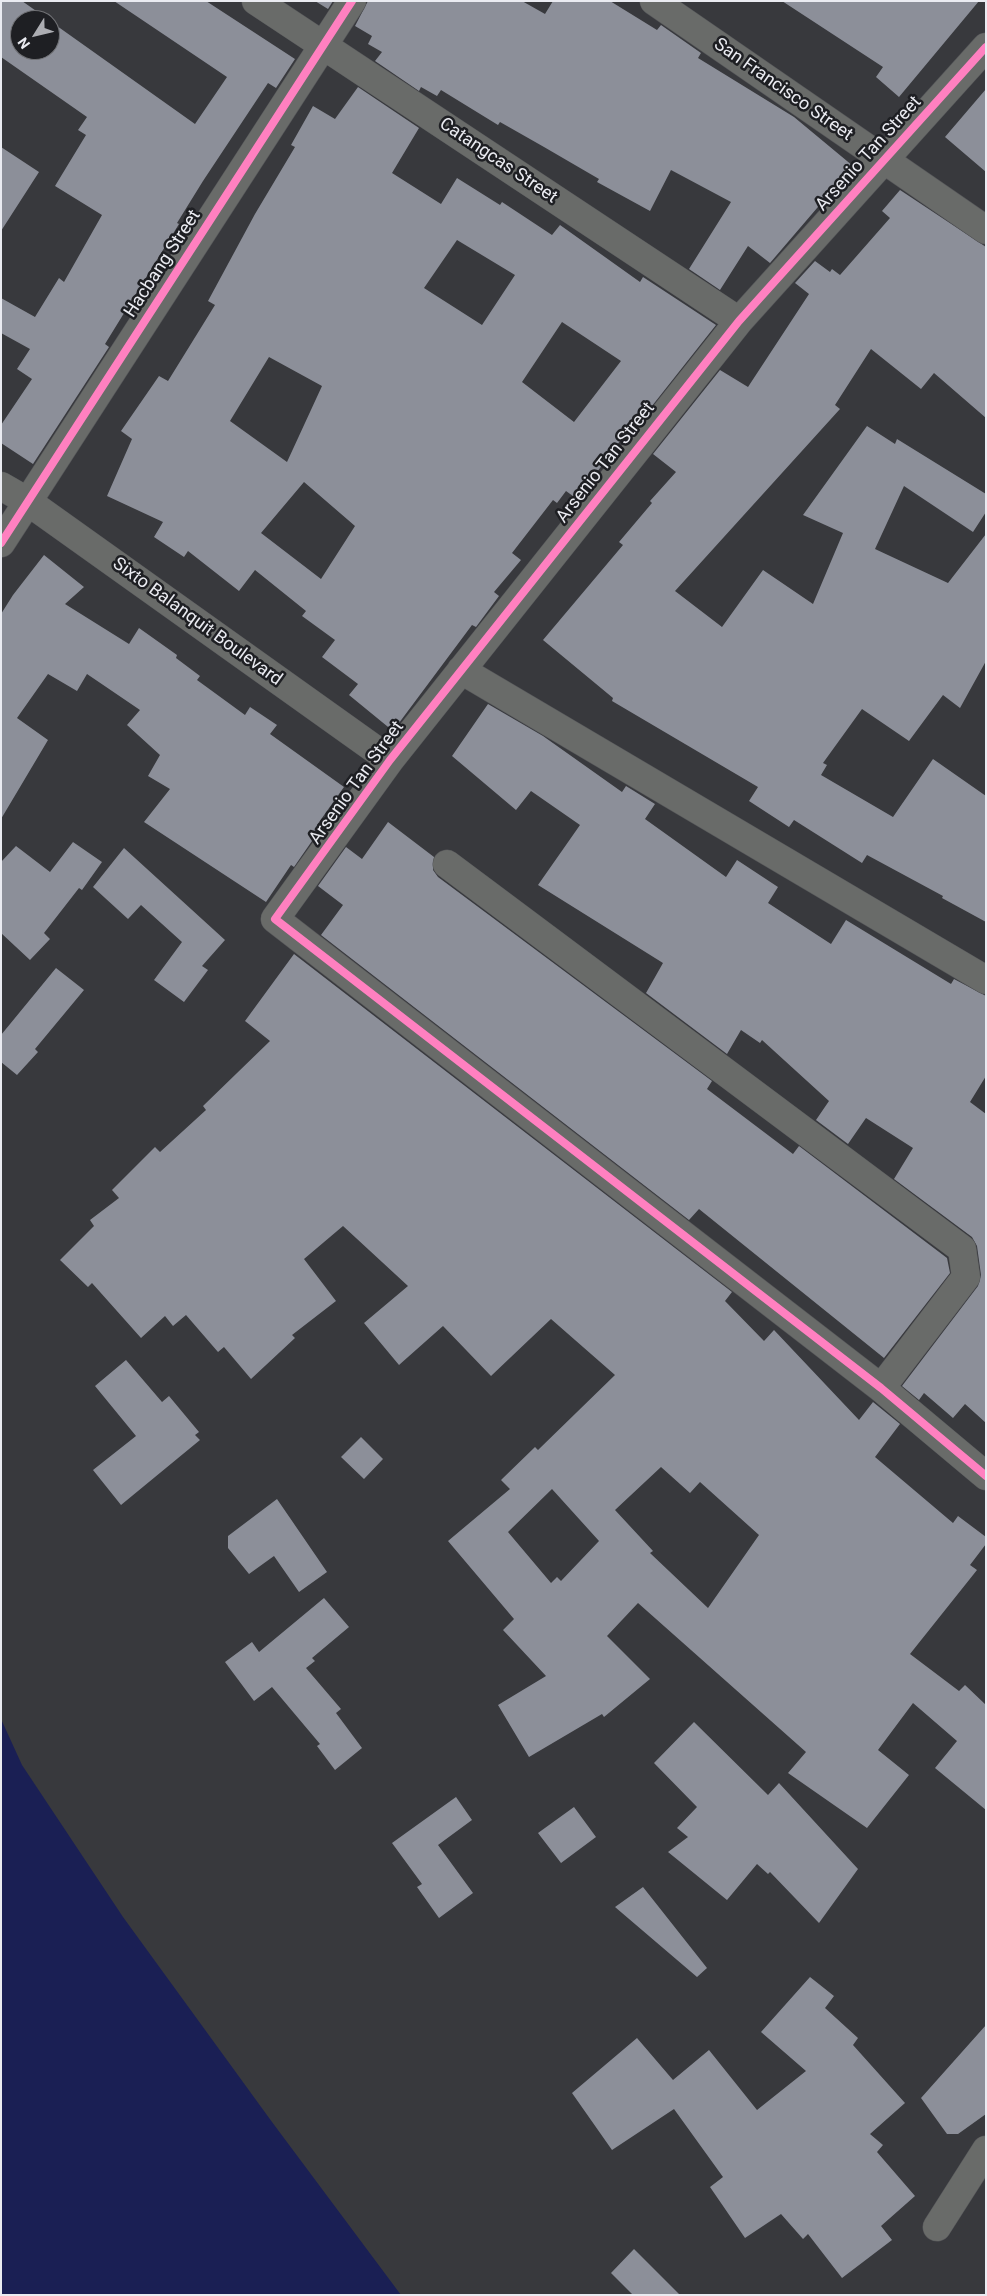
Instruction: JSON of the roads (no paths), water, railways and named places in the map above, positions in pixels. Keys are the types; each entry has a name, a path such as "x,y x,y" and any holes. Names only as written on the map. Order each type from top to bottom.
{"street":[{"name":"Catangcas Street","path":"256,1 739,321"},
{"name":"Hacbang Street","path":"1,544 27,501 352,1"},
{"name":"San Francisco Street","path":"654,1 986,230"},
{"name":"Arsenio Tan Street","path":"881,1388 276,919 390,760 739,321 986,47"},
{"name":"Sixto Balanquit Boulevard","path":"1,486 27,501 390,760"},
{"path":"461,670 986,980"},
{"path":"447,864 962,1248 966,1277 881,1388 986,1476"},
{"path":"937,2227 986,2150"}]}
